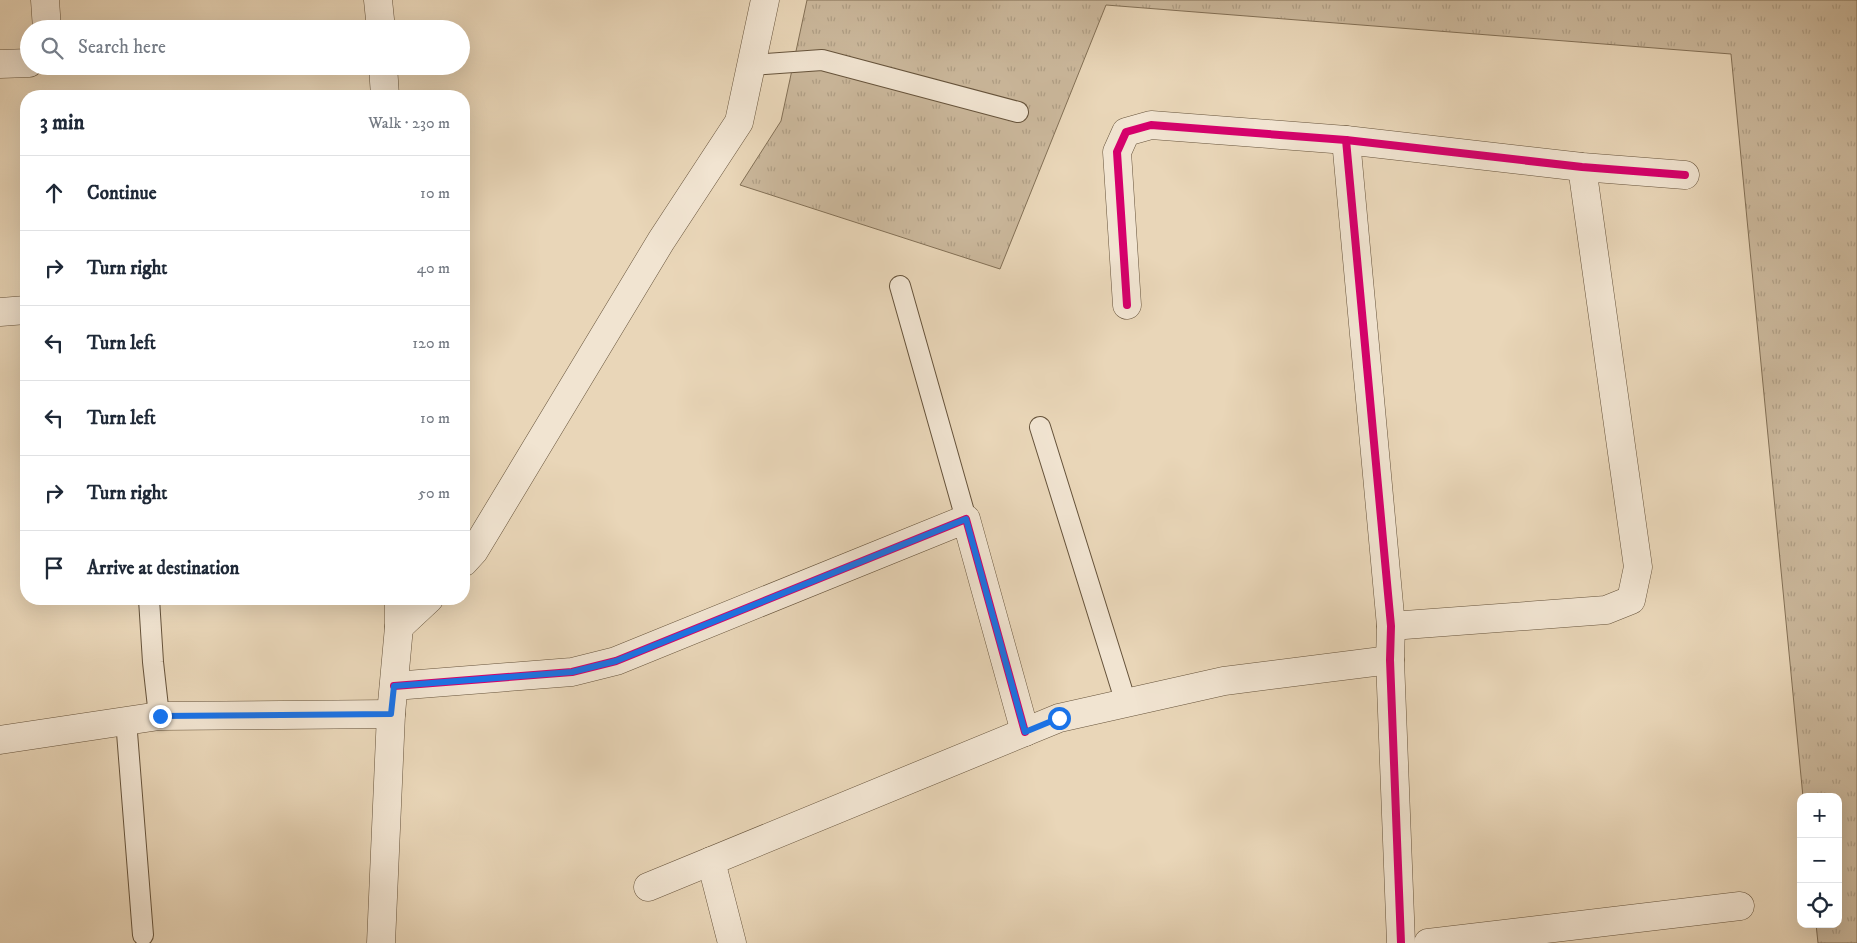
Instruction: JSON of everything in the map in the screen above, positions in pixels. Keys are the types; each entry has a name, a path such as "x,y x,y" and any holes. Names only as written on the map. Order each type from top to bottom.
{"street":[{"path":"45,0 46,20"},
{"path":"378,0 380,20"},
{"path":"470,556 661,241 739,122 765,0"},
{"path":"0,64 20,63"},
{"path":"383,75 384,90"},
{"path":"1127,305 1117,152 1126,132 1151,125 1346,140 1582,167 1685,176"},
{"path":"1346,140 1391,626 1390,660 1401,943"},
{"path":"1391,626 1606,610 1631,600 1638,567 1582,167"},
{"path":"0,312 20,310"},
{"path":"394,686 572,672 616,661 966,519 1025,732"},
{"path":"381,943 391,714 399,627 399,605"},
{"path":"399,627 422,605"},
{"path":"648,887 1059,718 1224,681 1390,660"},
{"path":"0,740 160,716 391,714"},
{"path":"711,861 732,943"},
{"path":"1428,943 1740,906"}],"lane":[{"path":"751,65 822,60 1018,112"},
{"path":"900,286 966,519"},
{"path":"1040,427 1126,703"},
{"path":"149,605 153,662 160,716"},
{"path":"126,720 143,935"}],"green space":[{"path":"807,0 1857,0 1857,943 1818,943 1816,928 1842,928 1842,793 1803,793 1731,54 1106,5 1000,269 740,185 781,121"}],"cycle path":[{"path":"1127,305 1117,152 1126,132 1151,125 1346,140 1582,167 1685,175"},
{"path":"1346,140 1391,626 1390,660 1401,943"},
{"path":"394,686 572,672 616,661 966,519 1025,732"}],"route":[{"path":"160,716 391,714 394,686 572,672 616,661 966,519 1025,732 1059,718"}]}
